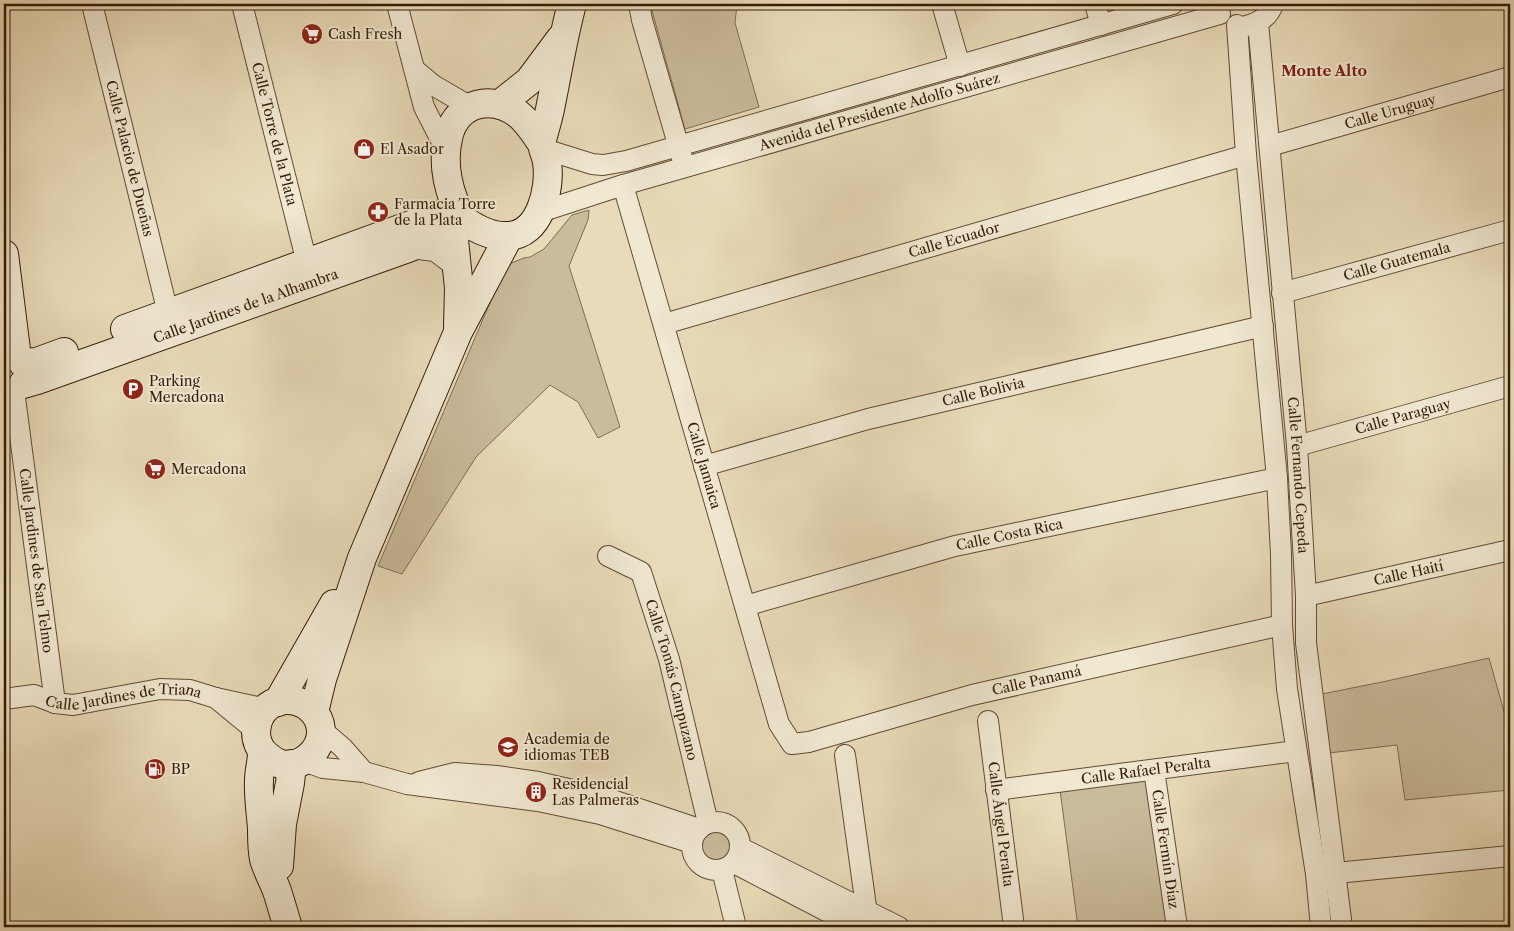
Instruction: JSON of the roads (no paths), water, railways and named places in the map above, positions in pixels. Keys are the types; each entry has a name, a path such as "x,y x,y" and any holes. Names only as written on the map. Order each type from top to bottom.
{"main road":[{"path":"543,147 564,32 572,4"},
{"path":"500,104 529,80 564,32"},
{"path":"458,332 459,288 454,240 460,218 449,186 446,169 446,150 450,132 457,119 469,106 484,102 500,104 518,114 529,125 543,147 547,163 548,182 545,198 540,212 528,227 514,236 499,236 482,230 460,218"},
{"name":"Calle Jardines de la Alhambra","path":"14,374 37,362 168,312 436,217 460,218"},
{"name":"Calle Jardines de la Alhambra","path":"14,374 37,380 408,248 460,218"},
{"path":"265,723 270,759 281,764 298,763 314,753 320,742 317,721 322,679 362,558 458,332 509,236"},
{"path":"4,254 14,374"},
{"path":"288,927 277,890 264,858 259,781 265,723 362,558"},
{"path":"265,723 288,700 298,701 307,705 317,721"},
{"path":"277,890 282,824 290,783 298,763"}],"street":[{"name":"Calle Palacio de Dueñas","path":"92,4 168,312"},
{"name":"Calle Torre de la Plata","path":"242,4 307,263"},
{"path":"397,4 424,107 446,150"},
{"path":"639,4 685,167"},
{"path":"942,4 960,66"},
{"path":"1095,4 1102,25"},
{"name":"Avenida del Presidente Adolfo Suárez","path":"543,147 592,164 603,165 626,161 1173,4"},
{"path":"1217,9 1228,22 1238,26 1248,26 1258,23 1266,16 1273,4"},
{"name":"Avenida del Presidente Adolfo Suárez","path":"540,212 623,185 1217,9"},
{"name":"Calle Fernando Cepeda","path":"1258,23 1296,446 1306,596 1306,643 1342,927"},
{"name":"Calle Fernando Cepeda","path":"1238,26 1246,155 1277,478 1282,625 1296,751 1316,874 1321,927"},
{"path":"415,70 433,85 469,106"},
{"name":"Calle Uruguay","path":"1270,146 1510,78"},
{"name":"Calle Ecuador","path":"664,324 1246,155"},
{"name":"Calle Jamaica","path":"623,185 778,724 792,744"},
{"name":"Calle Guatemala","path":"1282,293 1510,230"},
{"path":"408,248 435,251 456,267"},
{"name":"Calle Bolivia","path":"704,466 868,419 1263,326"},
{"name":"Calle Jardines de San Telmo","path":"14,374 55,703"},
{"name":"Calle Paraguay","path":"1296,446 1510,386"},
{"name":"Calle Costa Rica","path":"745,606 956,546 1277,478"},
{"name":"Calle Haití","path":"1306,596 1510,550"},
{"name":"Calle Tomás Campuzano","path":"608,556 641,572 670,659 700,832"},
{"name":"Calle Panamá","path":"792,744 809,742 972,695 1282,625"},
{"name":"Calle Jardines de Triana","path":"4,699 34,695 55,703 73,705 160,689 190,690 216,698 265,723"},
{"path":"317,721 364,772"},
{"name":"Calle Ángel Peralta","path":"988,721 1014,927"},
{"name":"Calle Rafael Peralta","path":"996,790 1296,751"},
{"path":"845,755 864,922"},
{"path":"298,763 323,768 364,772 407,784 455,773 497,776 538,782 604,797 700,832"},
{"name":"Calle Fermín Díaz","path":"1154,770 1177,927"},
{"path":"732,860 714,870 700,864 692,851 700,832 716,822 724,823 737,832 740,840 732,860 736,927"},
{"path":"1336,873 1510,856"},
{"path":"732,860 864,922 899,927"}],"place":[{"name":"Cash Fresh","path":"312,34"},
{"name":"El Asador","path":"364,149"},
{"name":"Farmacia Torre de la Plata","path":"378,212"},
{"name":"Parking Mercadona","path":"133,389"},
{"name":"Mercadona","path":"155,469"},
{"name":"Academia de idiomas TEB","path":"508,747"},
{"name":"BP","path":"155,769"},
{"name":"Residencial Las Palmeras","path":"536,792"}],"district":[{"name":"Monte Alto","path":"1324,71"}]}
